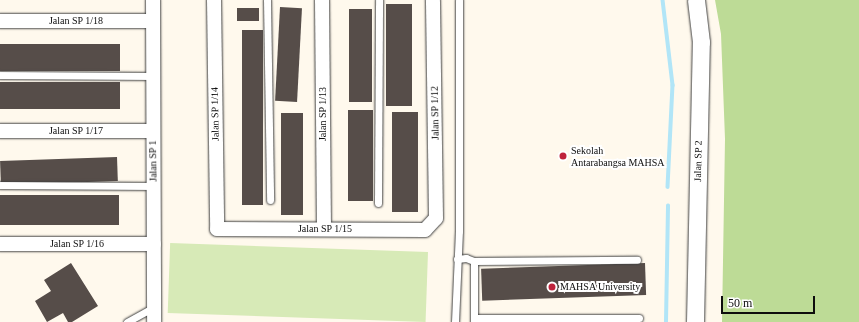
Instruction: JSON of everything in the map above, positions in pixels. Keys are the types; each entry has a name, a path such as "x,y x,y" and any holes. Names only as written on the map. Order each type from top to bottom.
{"street":[{"name":"Jalan SP 1","path":"153,0 152,76 154,322"},
{"name":"Jalan SP 1/14","path":"214,0 217,229"},
{"name":"Jalan SP 1/13","path":"322,0 324,228"},
{"name":"Jalan SP 1/12","path":"432,225 436,218 433,0"},
{"name":"Jalan SP 2","path":"695,322 701,42 696,0"},
{"name":"Jalan SP 1/18","path":"0,21 153,21"},
{"name":"Jalan SP 1/17","path":"0,131 153,131"},
{"name":"Jalan SP 1/15","path":"217,229 324,228 426,230 432,225"},
{"name":"Jalan SP 1/16","path":"0,244 154,244"}],"lane":[{"path":"267,0 270,200"},
{"path":"378,203 379,0"},
{"path":"455,322 457,259 459,0"},
{"path":"0,75 152,76"},
{"path":"0,185 154,186"},
{"path":"457,259 466,258 474,261 637,260"},
{"path":"474,261 474,320 639,318"},
{"path":"127,322 154,306"}],"green space":[{"path":"715,0 859,0 859,322 722,322 725,139 721,34"},
{"path":"170,243 428,252 426,322 168,313"}],"building":[{"path":"386,4 412,4 412,106 386,106"},
{"path":"280,7 302,8 297,102 275,101"},
{"path":"237,8 259,8 259,21 237,21"},
{"path":"349,9 372,9 372,102 349,102"},
{"path":"242,30 263,30 263,205 242,205"},
{"path":"0,44 120,44 120,71 0,71"},
{"path":"0,82 120,82 120,109 0,109"},
{"path":"348,110 373,110 373,201 348,201"},
{"path":"392,112 418,112 418,212 392,212"},
{"path":"281,113 303,113 303,215 281,215"},
{"path":"117,157 118,181 1,185 0,161"},
{"path":"0,195 119,195 119,225 0,225"},
{"path":"71,263 98,306 72,322 68,322 63,313 47,322 35,301 51,291 44,280"},
{"path":"645,263 646,295 482,301 481,269"}],"waterway":[{"path":"663,0 673,85 668,187"},
{"path":"666,322 668,206"}],"place":[{"name":"Sekolah Antarabangsa MAHSA","path":"563,156"},
{"name":"MAHSA University","path":"552,287"}]}
